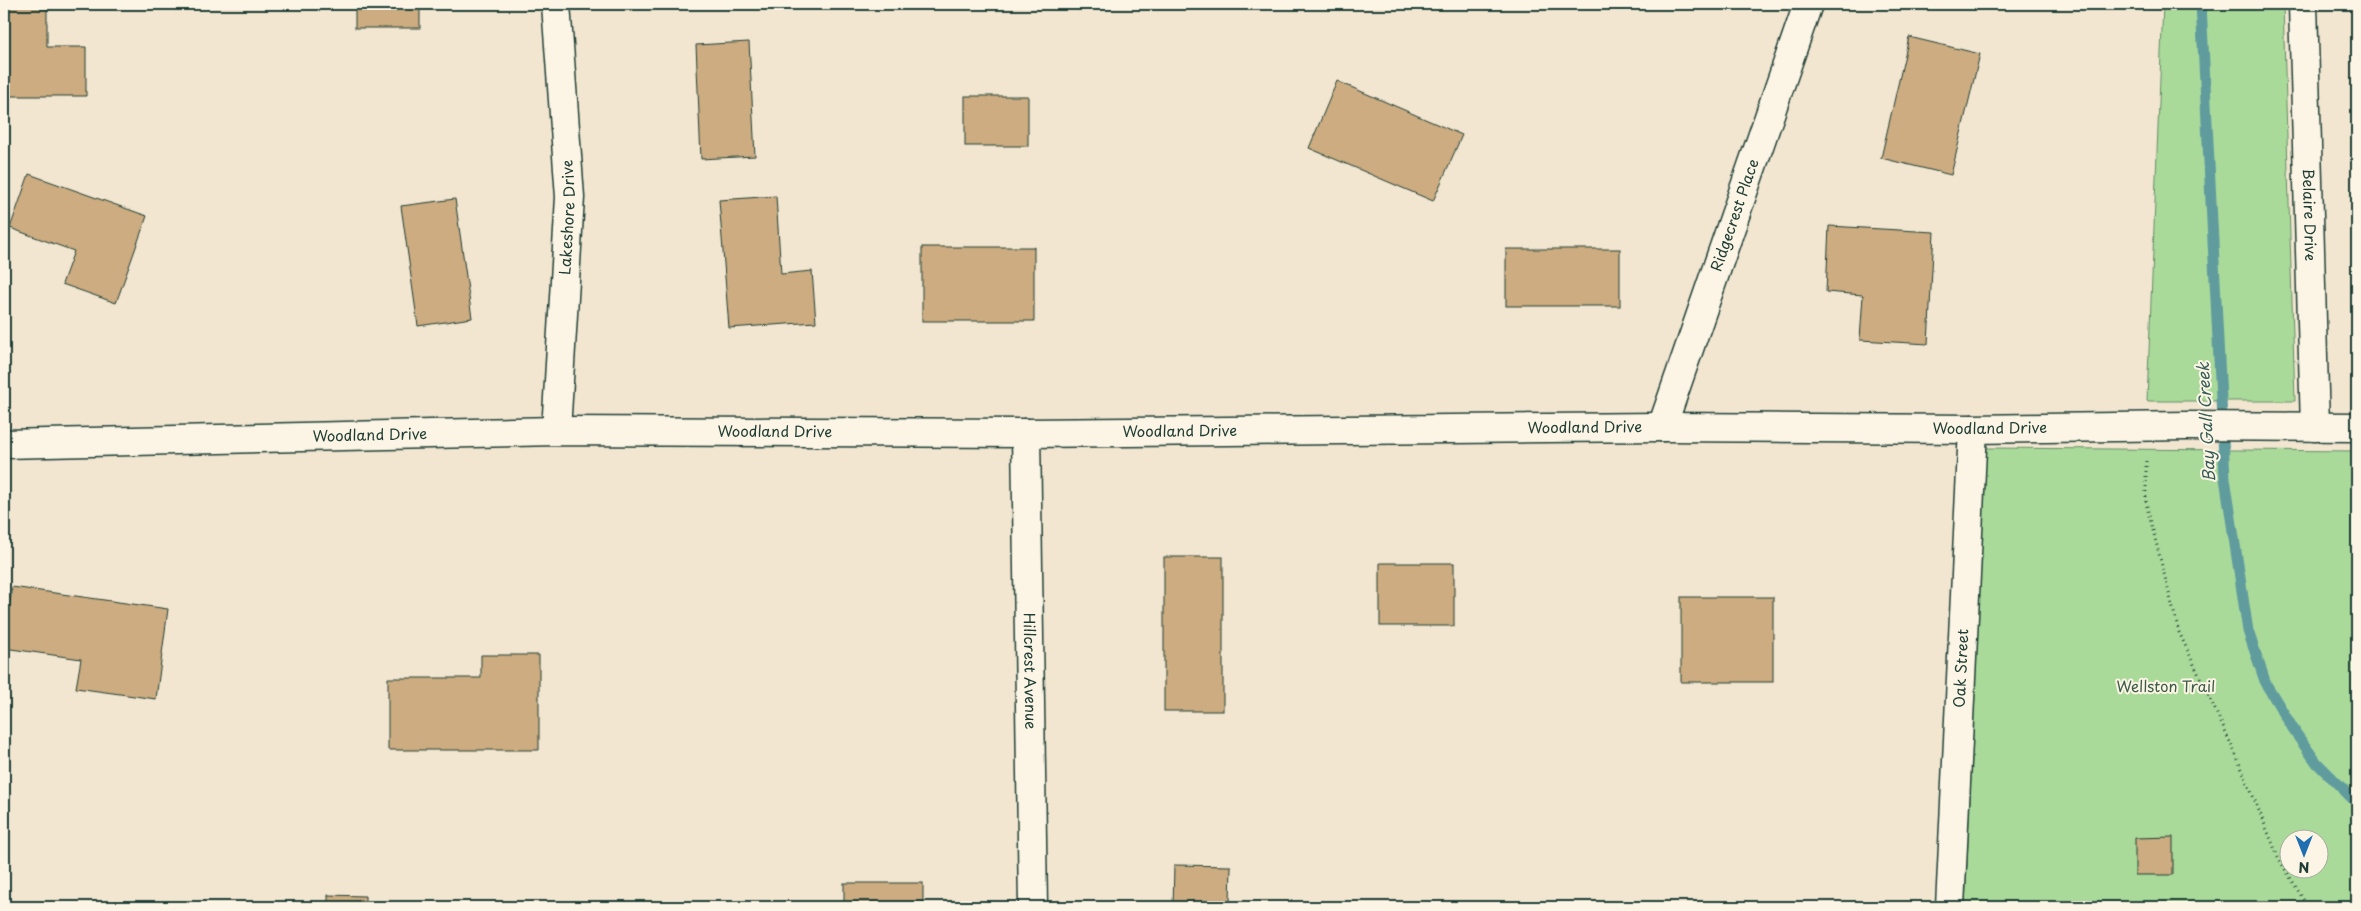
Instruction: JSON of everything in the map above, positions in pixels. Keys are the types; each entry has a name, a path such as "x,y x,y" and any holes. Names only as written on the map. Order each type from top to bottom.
{"street":[{"name":"Lakeshore Drive","path":"556,4 570,197 556,431"},
{"name":"Ridgecrest Place","path":"1662,428 1808,4"},
{"name":"Belaire Drive","path":"2303,4 2315,427"},
{"name":"Woodland Drive","path":"4,444 556,431 1026,433 1662,428 2357,427"},
{"name":"Oak Street","path":"1950,907 1973,429"},
{"name":"Hillcrest Avenue","path":"1026,433 1033,907"}],"path":[{"path":"2147,428 2146,503 2179,632 2236,755 2278,859 2308,907"}],"green space":[{"path":"2163,4 2283,4 2295,401 2147,401"},
{"name":"Wellston Trail","path":"1986,448 2357,451 2357,907 1965,907"}],"building":[{"path":"4,4 47,4 47,47 86,47 86,96 4,96"},
{"path":"355,4 420,4 420,28 355,28"},
{"path":"1909,37 1980,54 1951,175 1881,158"},
{"path":"749,42 755,156 701,159 696,45"},
{"path":"1337,81 1462,135 1433,201 1309,148"},
{"path":"965,96 1028,96 1028,146 965,146"},
{"path":"29,174 147,216 116,303 62,284 74,251 10,228"},
{"path":"776,196 781,274 812,271 816,322 729,328 719,200"},
{"path":"455,199 472,318 418,326 401,206"},
{"path":"1829,226 1934,232 1928,344 1860,340 1863,295 1826,292"},
{"path":"922,247 1034,247 1034,321 922,321"},
{"path":"1506,249 1620,249 1620,306 1506,306"},
{"path":"1164,557 1223,557 1223,711 1164,711"},
{"path":"1380,563 1454,563 1454,626 1380,626"},
{"path":"12,587 168,609 156,699 76,688 81,659 4,648"},
{"path":"1681,597 1773,597 1773,682 1681,682"},
{"path":"481,655 539,655 539,750 388,750 388,678 481,678"},
{"path":"2173,837 2173,875 2135,875 2135,838"},
{"path":"1174,865 1231,866 1230,903 1285,904 1285,907 1173,907"},
{"path":"844,883 923,883 923,907 844,907"},
{"path":"328,895 365,896 365,907 328,907"}],"waterway":[{"name":"Bay Gall Creek","path":"2201,4 2225,478 2248,631 2266,684 2297,735 2317,763 2357,803"}]}
